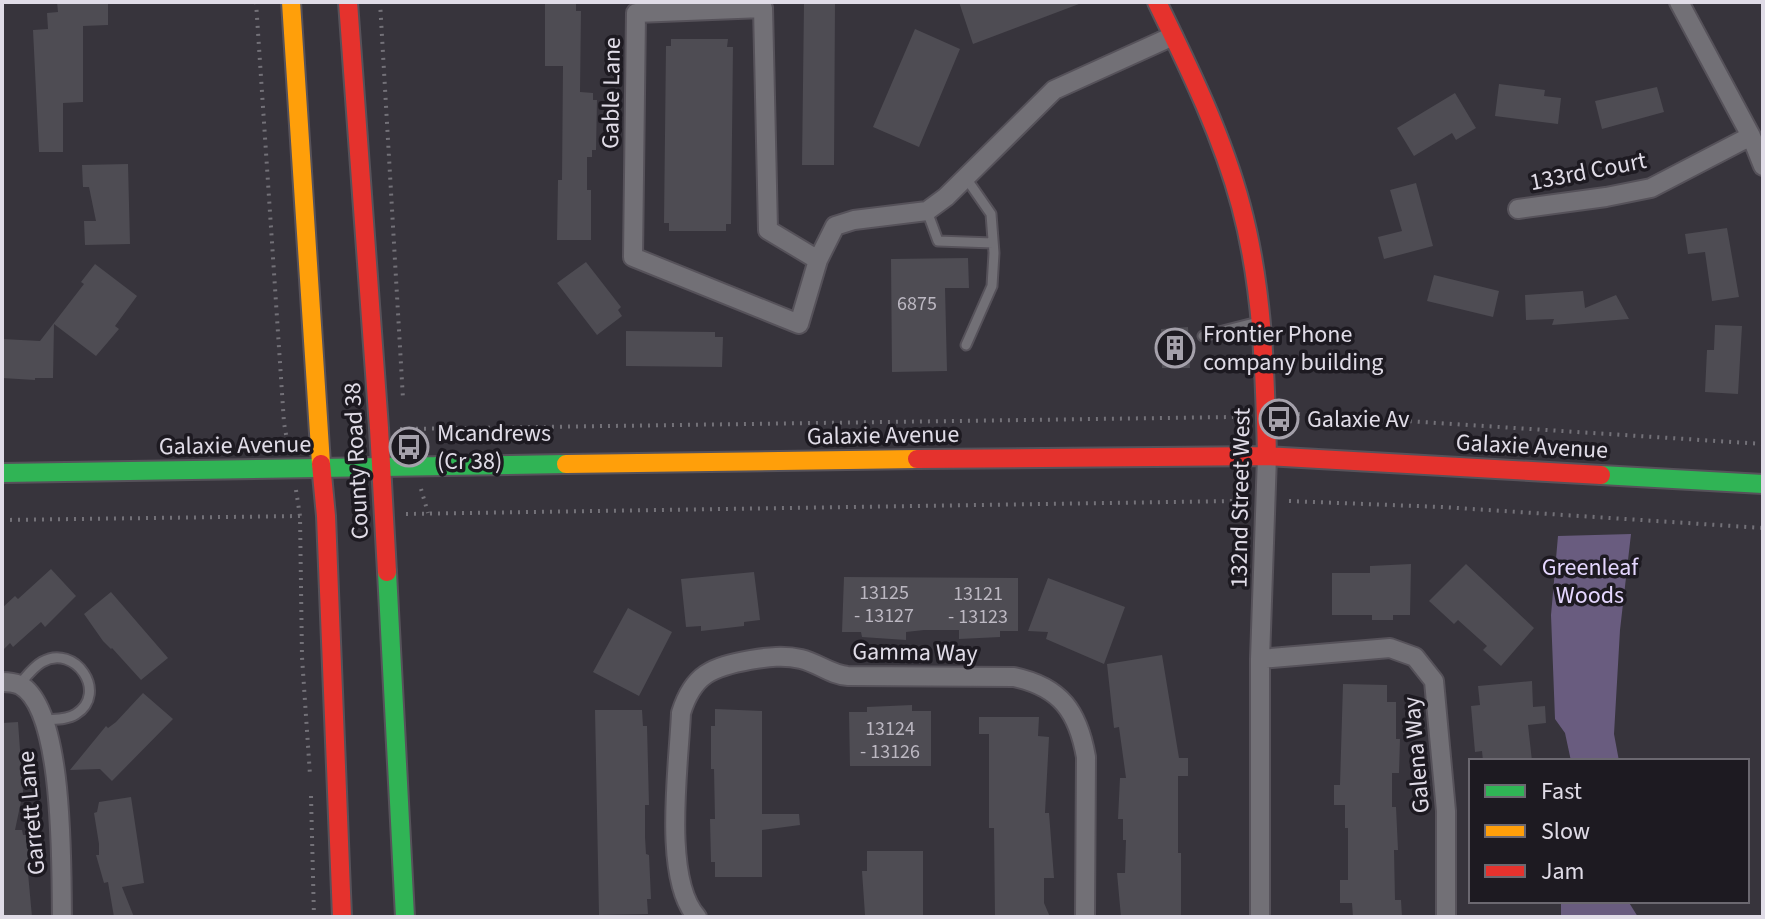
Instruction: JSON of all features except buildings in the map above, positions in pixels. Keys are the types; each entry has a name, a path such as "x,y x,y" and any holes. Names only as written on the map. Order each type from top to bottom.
{"street":[{"name":"County Road 38","path":"291,2 322,468 342,917"},
{"name":"County Road 38","path":"348,2 394,676 405,917"},
{"name":"132nd Street West","path":"1157,2 1219,136 1248,235 1261,321 1267,456 1260,659 1260,917"},
{"path":"1679,2 1751,136 1763,166"},
{"name":"Gable Lane","path":"763,8 768,230 818,260 799,324 633,257 636,13 763,8"},
{"path":"818,260 835,226 854,220 927,211 966,178 1054,90 1173,36"},
{"name":"133rd Court","path":"1518,209 1651,188 1751,136"},
{"name":"Galaxie Avenue","path":"2,473 1267,456 1763,484"},
{"name":"Galena Way","path":"1260,659 1390,648 1415,657 1434,681 1446,811 1446,917"},
{"name":"Gamma Way","path":"697,917 684,898 675,845 681,713 686,695 707,672 722,665 768,656 786,656 813,663 837,675 1014,677 1031,681 1062,700 1074,715 1082,733 1086,757 1085,917"},
{"name":"Garrett Lane","path":"11,683 37,704 45,720 55,763 62,917"}],"lane":[{"path":"966,178 991,214 993,243 992,286 966,345"},
{"path":"927,211 938,241 993,243"},
{"path":"1203,336 1261,321"},
{"path":"11,683 45,660 65,658 77,664 88,678 90,693 76,714 45,720"}],"path":[{"path":"256,2 284,423"},
{"path":"380,2 403,399"},
{"path":"1298,414 1763,444"},
{"path":"404,429 1233,417"},
{"path":"428,513 1237,501"},
{"path":"1289,501 1442,507 1763,528"},
{"path":"2,520 300,516 302,657 311,781"},
{"path":"311,796 314,917"}],"green space":[{"name":"Greenleaf Woods","path":"1631,534 1620,630 1614,734 1619,759 1571,759 1565,733 1555,719 1551,615 1558,536"},
{"path":"1561,903 1629,903 1638,917 1561,917"}],"traffic: fast":[{"path":"2,473 566,464"},
{"path":"1601,475 1763,484"},
{"path":"387,572 405,917"}],"traffic: slow":[{"path":"291,2 321,464"},
{"path":"566,464 917,459"}],"traffic: jam":[{"path":"348,2 387,572"},
{"path":"1157,2 1215,128 1241,206 1258,299 1267,456"},
{"path":"917,459 1267,456 1601,475"},
{"path":"321,464 326,516 342,917"}],"place":[{"name":"Frontier Phone company building","path":"1175,348"},
{"name":"Galaxie Av","path":"1279,419"},
{"name":"Mcandrews (Cr 38)","path":"409,447"}]}
